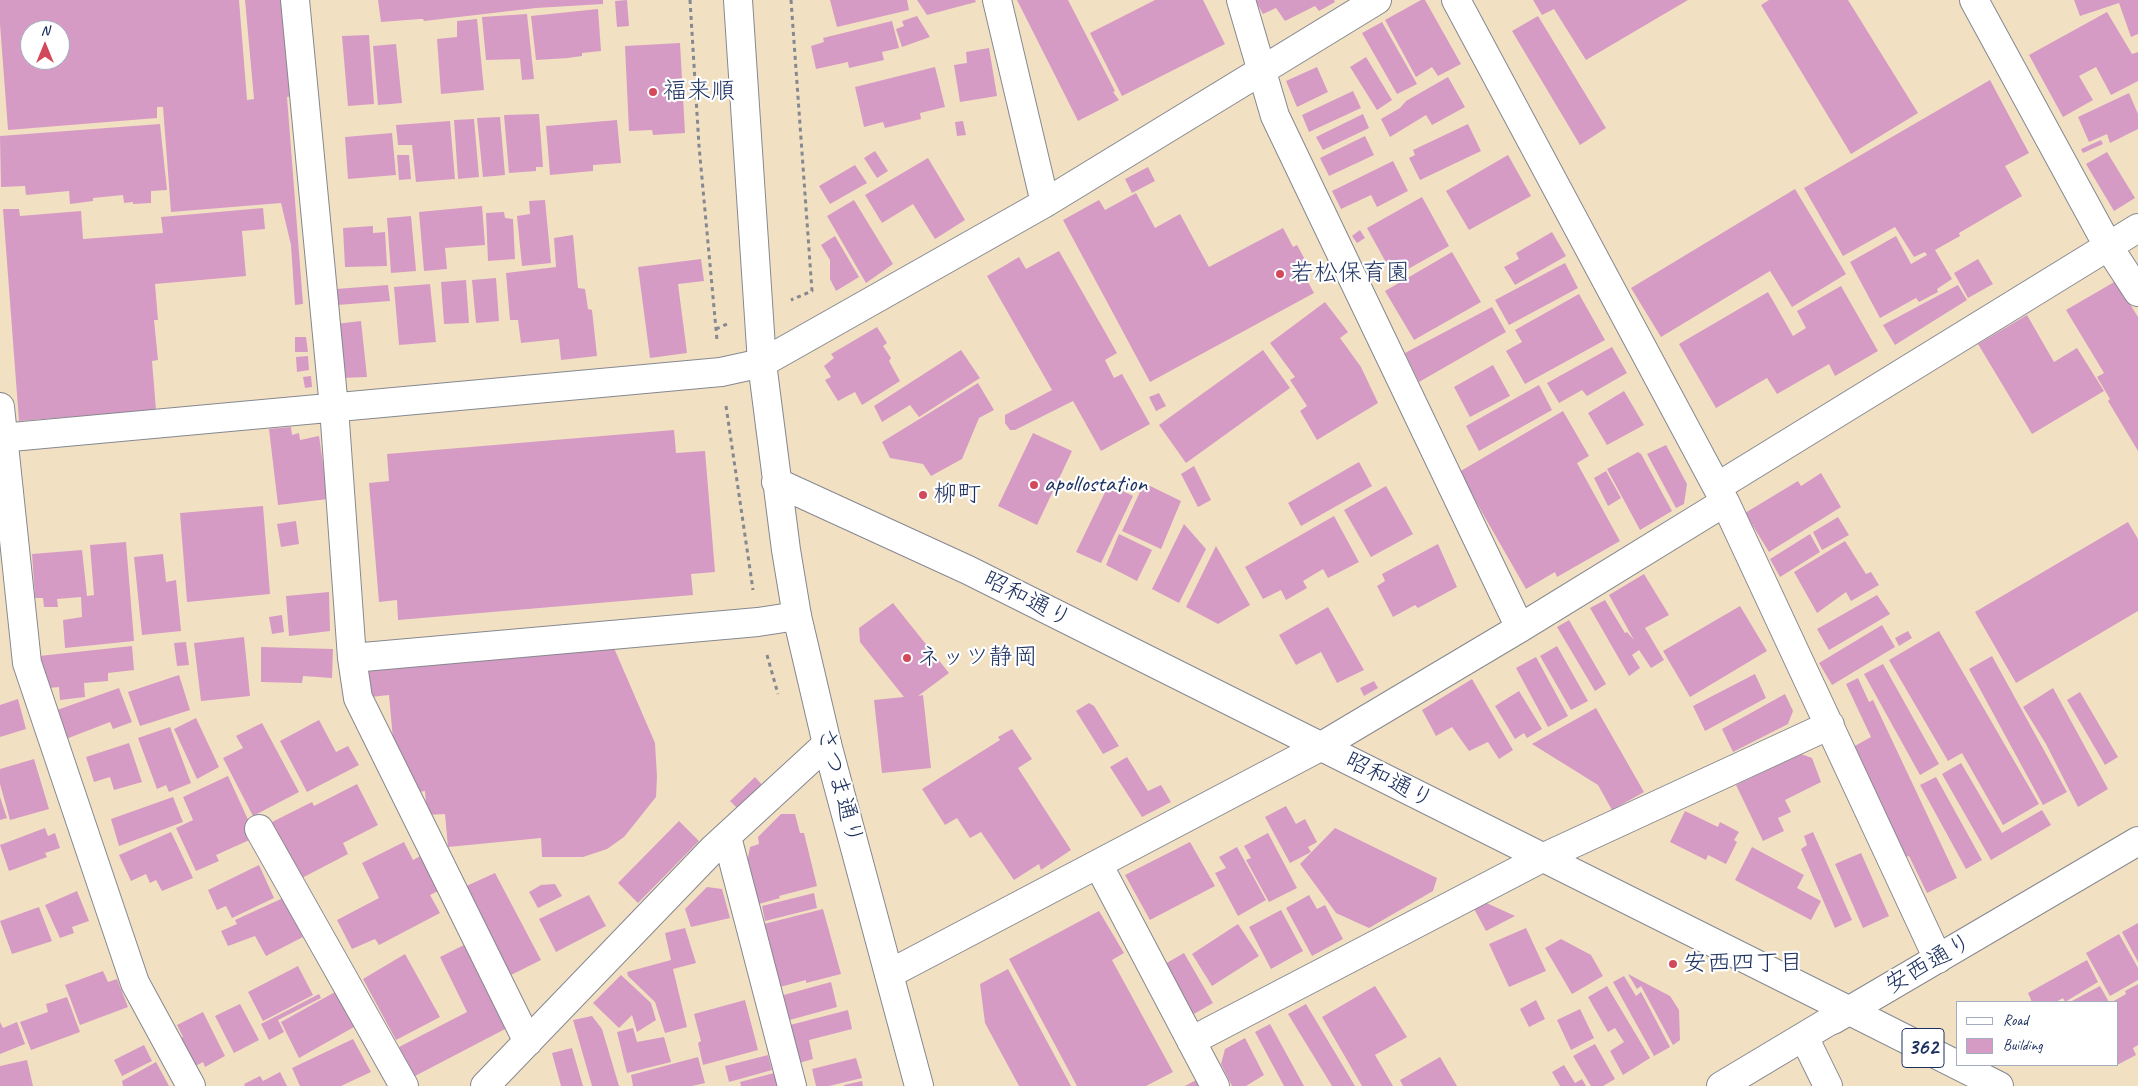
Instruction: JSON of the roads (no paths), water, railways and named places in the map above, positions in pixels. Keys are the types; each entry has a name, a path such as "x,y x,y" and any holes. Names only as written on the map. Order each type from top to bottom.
{"main road":[{"path":"295,0 334,408 352,658 358,698 528,1042"},
{"name":"さつま通り","path":"738,0 762,363 776,482 797,616 827,744 918,1086"},
{"path":"997,0 1044,203"},
{"path":"1241,0 1275,116 1520,628"},
{"path":"1,438 721,372 762,363 1044,203 1377,0"},
{"path":"1456,0 1721,494 1938,959"},
{"path":"1974,0 2108,246 2138,292"},
{"path":"889,974 1320,747 1520,628 1721,494 2138,228"},
{"path":"0,407 1,438 27,663 135,983 191,1086"},
{"name":"昭和通り","path":"776,482 968,570 1956,1064"},
{"path":"352,658 758,622 797,616"},
{"path":"1191,1041 1542,858 1830,725"},
{"path":"485,1086 728,836 827,744"},
{"path":"258,829 404,1086"},
{"path":"728,836 792,1086"},
{"name":"安西通り","path":"1721,1086 1848,1010 2137,843"},
{"path":"1098,864 1215,1086"},
{"path":"1804,1037 1828,1086"},
{"name":"昭和通り","path":"1959,1066 1999,1086"}],"place":[{"name":"福来順","path":"653,92"},
{"name":"若松保育園","path":"1280,274"},
{"name":"apollostation","path":"1034,485"},
{"name":"柳町","path":"923,495"},
{"name":"ネッツ静岡","path":"907,658"},
{"name":"安西四丁目","path":"1673,964"}]}
